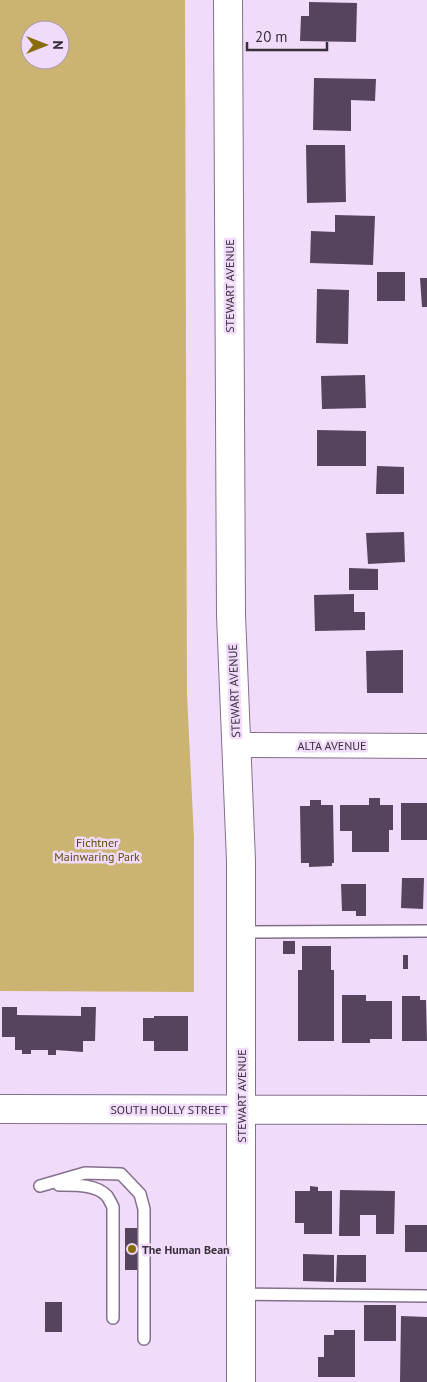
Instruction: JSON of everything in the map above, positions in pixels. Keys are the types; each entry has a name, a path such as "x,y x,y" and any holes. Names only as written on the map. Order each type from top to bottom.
{"main road":[{"name":"STEWART AVENUE","path":"228,0 231,615 241,932 241,1382"},
{"name":"SOUTH HOLLY STREET","path":"0,1109 427,1110"}],"street":[{"name":"ALTA AVENUE","path":"236,745 427,746"}],"lane":[{"path":"241,932 427,931"},
{"path":"113,1318 113,1207 106,1195 92,1188 75,1185 40,1186 85,1173 121,1174 140,1194 144,1209 144,1339"},
{"path":"241,1294 427,1296"}],"green space":[{"name":"Fichtner Mainwaring Park","path":"0,0 185,0 187,694 194,838 194,992 0,991"}],"building":[{"path":"309,2 357,3 356,42 300,41 301,16 309,16"},
{"path":"314,78 376,79 375,101 351,100 351,131 313,130"},
{"path":"306,145 345,145 346,202 307,203"},
{"path":"335,215 375,216 373,265 310,263 311,231 335,232"},
{"path":"377,272 405,272 405,301 377,301"},
{"path":"420,278 427,278 427,307 422,307"},
{"path":"317,289 349,290 348,344 316,343"},
{"path":"365,375 366,408 322,409 321,376"},
{"path":"317,430 366,431 366,466 317,466"},
{"path":"377,466 404,467 404,494 376,494"},
{"path":"404,532 405,562 368,564 366,533"},
{"path":"349,568 378,569 378,590 349,590"},
{"path":"354,594 354,612 365,612 365,630 315,631 314,595"},
{"path":"403,650 403,693 367,693 366,651"},
{"path":"369,798 380,798 380,805 393,805 393,830 389,830 389,852 352,852 352,831 340,831 340,805 369,805"},
{"path":"310,800 321,800 321,805 333,805 334,863 332,863 332,866 309,867 309,863 301,863 300,806 310,806"},
{"path":"401,803 427,803 427,840 401,840"},
{"path":"402,878 424,878 423,909 401,908"},
{"path":"341,884 366,884 366,916 356,916 356,911 342,911"},
{"path":"283,941 295,941 295,954 283,954"},
{"path":"302,946 331,946 331,970 334,970 334,1041 298,1041 298,970 302,970"},
{"path":"403,955 408,955 408,969 403,969"},
{"path":"342,995 366,995 366,1001 392,1001 392,1039 370,1039 370,1043 342,1043"},
{"path":"402,996 420,996 420,1000 426,1000 427,1041 402,1041"},
{"path":"2,1007 17,1007 17,1015 81,1016 81,1007 96,1007 95,1041 83,1041 83,1052 56,1050 56,1055 48,1055 48,1050 31,1050 31,1054 22,1054 22,1050 15,1050 15,1037 2,1037"},
{"path":"154,1016 188,1016 188,1051 154,1051 154,1041 143,1041 143,1018 154,1018"},
{"path":"310,1186 318,1187 318,1191 332,1191 332,1234 304,1234 304,1223 295,1223 295,1191 310,1191"},
{"path":"340,1190 395,1191 394,1234 376,1234 376,1215 360,1215 360,1236 339,1236"},
{"path":"405,1225 427,1225 427,1252 405,1252"},
{"name":"The Human Bean","path":"125,1228 140,1228 140,1270 125,1270"},
{"path":"303,1254 334,1255 334,1282 303,1281"},
{"path":"337,1255 366,1255 366,1282 336,1282"},
{"path":"45,1302 62,1302 62,1332 45,1332"},
{"path":"364,1305 396,1305 396,1341 364,1341"},
{"path":"401,1316 427,1317 427,1382 400,1382"},
{"path":"334,1330 355,1330 355,1377 318,1377 318,1357 324,1357 324,1335 334,1335"}],"place":[{"name":"The Human Bean","path":"132,1249"}]}
